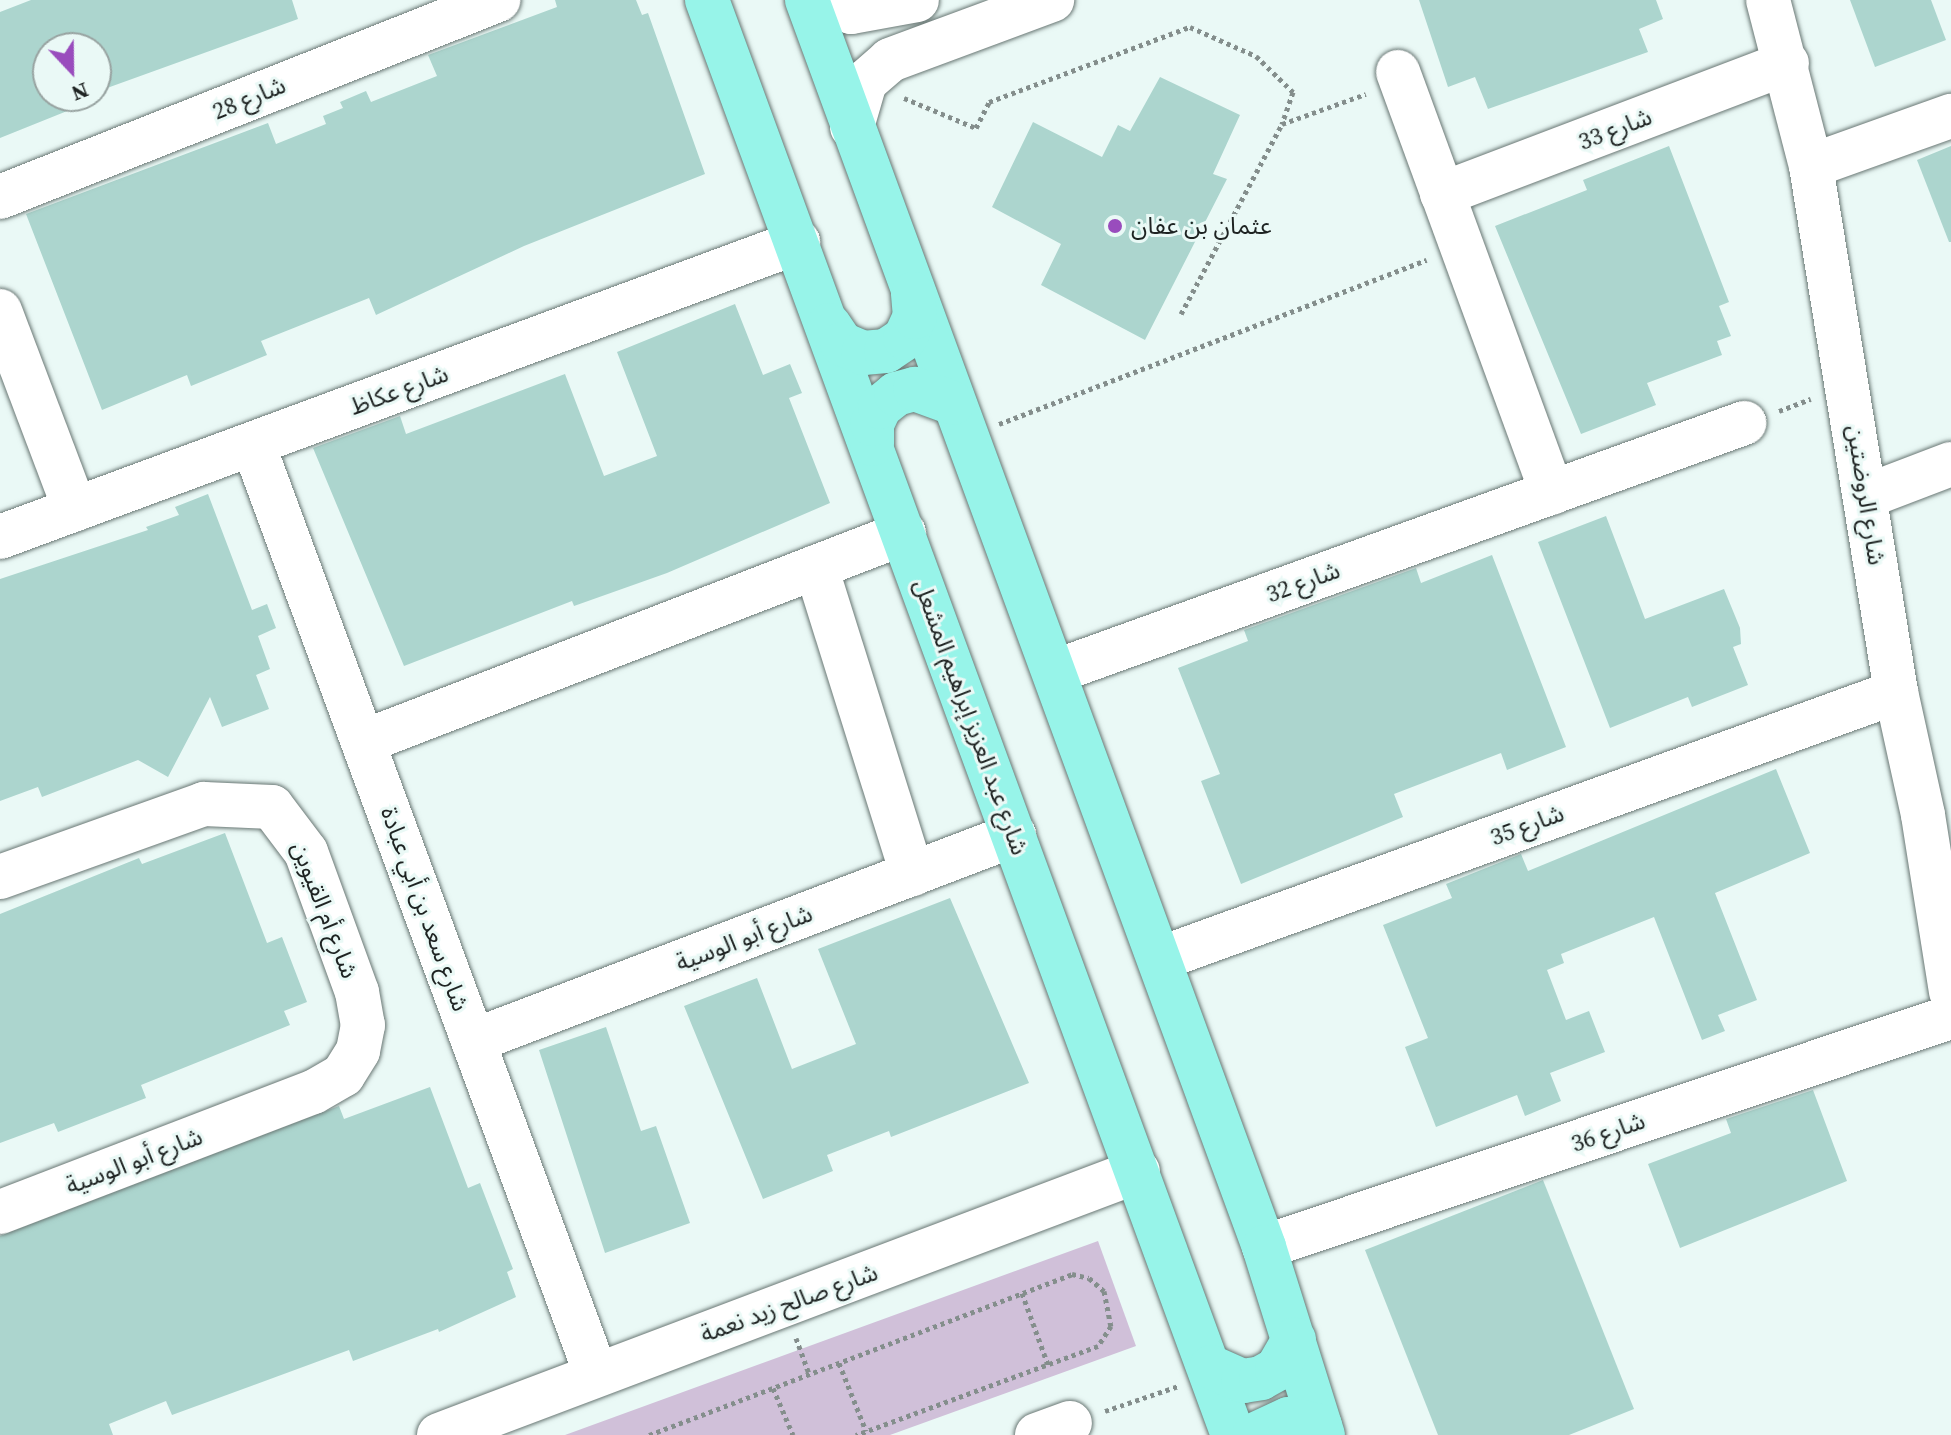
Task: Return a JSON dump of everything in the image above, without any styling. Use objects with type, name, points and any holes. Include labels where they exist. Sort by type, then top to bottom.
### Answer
[{"type":"main road","name":"شارع عبد العزيز إبراهيم المشعل","points":[[707,0],[829,325],[1233,1435]]},
{"type":"main road","points":[[807,0],[1264,1247],[1322,1430]]},
{"type":"main road","points":[[829,325],[842,344],[863,353],[886,351],[905,338],[915,317],[913,294]]},
{"type":"main road","points":[[872,444],[872,424],[880,407],[896,394],[915,389],[959,420]]},
{"type":"main road","points":[[1212,1371],[1243,1381],[1261,1378],[1288,1356],[1294,1339]]},
{"type":"main road","points":[[1254,1435],[1289,1419],[1322,1430]]},
{"type":"street","name":"شارع 28","points":[[0,197],[498,0]]},
{"type":"street","points":[[830,0],[851,12],[885,10],[917,0]]},
{"type":"street","points":[[852,127],[865,82],[890,60],[937,39],[1052,0]]},
{"type":"street","name":"شارع الروضتين","points":[[1768,0],[1787,63],[1811,166],[1867,496],[1896,692],[1937,810],[1951,992]]},
{"type":"street","name":"شارع 33","points":[[1442,194],[1787,63]]},
{"type":"street","points":[[1400,76],[1552,493]]},
{"type":"street","points":[[1811,166],[1951,116]]},
{"type":"street","name":"شارع عكاظ","points":[[0,537],[798,242]]},
{"type":"street","points":[[0,311],[75,509]]},
{"type":"street","name":"شارع 32","points":[[1054,672],[1744,423]]},
{"type":"street","name":"شارع سعد بن أبي عبادة","points":[[253,444],[596,1374]]},
{"type":"street","points":[[1867,496],[1951,464]]},
{"type":"street","points":[[363,742],[904,533]]},
{"type":"street","points":[[816,567],[912,874]]},
{"type":"street","name":"شارع 35","points":[[1159,959],[1896,692]]},
{"type":"street","name":"شارع أم القيوين","points":[[0,877],[204,804],[272,807],[306,852],[357,992],[363,1025],[358,1051],[343,1075],[313,1092]]},
{"type":"street","name":"شارع أبو الوسية","points":[[473,1041],[1014,835]]},
{"type":"street","name":"شارع 36","points":[[1264,1247],[1951,1017]]},
{"type":"street","name":"شارع أبو الوسية","points":[[0,1212],[313,1092]]},
{"type":"street","name":"شارع صالح زيد نعمة","points":[[452,1433],[596,1374],[1138,1171]]},
{"type":"path","points":[[865,82],[976,128],[989,102],[1190,27],[1256,56],[1293,92],[1282,124],[1181,314]]},
{"type":"path","points":[[1282,124],[1400,76]]},
{"type":"path","points":[[959,420],[1461,246]]},
{"type":"path","points":[[1744,423],[1848,386]]},
{"type":"path","points":[[649,1435],[1072,1274],[1089,1278],[1104,1291],[1112,1315],[1106,1337],[1098,1346],[856,1435]]},
{"type":"path","points":[[1022,1293],[1048,1365]]},
{"type":"path","points":[[839,1363],[866,1431]]},
{"type":"path","points":[[1053,1429],[1212,1371]]},
{"type":"path","points":[[773,1388],[793,1435]]},
{"type":"shaded area","points":[[1098,1241],[1136,1346],[890,1435],[565,1435]]},
{"type":"building","points":[[31,0],[292,0],[298,19],[112,86],[112,32],[32,32],[32,112],[65,112],[0,138],[0,12]]},
{"type":"building","points":[[555,0],[636,0],[642,15],[648,13],[705,174],[524,246],[376,315],[369,298],[261,341],[267,355],[191,386],[187,375],[102,410],[26,214],[268,123],[276,144],[326,124],[323,116],[343,108],[340,102],[366,91],[371,102],[437,76],[428,55],[557,7]]},
{"type":"building","points":[[1419,0],[1656,0],[1663,19],[1639,29],[1648,52],[1488,109],[1475,77],[1448,87]]},
{"type":"building","points":[[1850,0],[1931,0],[1946,40],[1875,67]]},
{"type":"building","name":"عثمان بن عفان","points":[[1160,77],[1240,115],[1213,174],[1227,179],[1145,340],[1041,285],[1061,244],[992,207],[1033,122],[1102,157],[1118,125],[1130,131]]},
{"type":"building","points":[[1669,146],[1729,302],[1719,306],[1731,336],[1717,341],[1722,355],[1647,383],[1656,405],[1581,434],[1495,226],[1587,190],[1583,180]]},
{"type":"building","points":[[1951,146],[1951,242],[1949,242],[1917,160]]},
{"type":"building","points":[[735,304],[763,375],[790,364],[802,393],[789,398],[830,503],[667,573],[574,606],[572,601],[404,666],[313,448],[400,416],[406,434],[565,374],[604,476],[657,456],[617,352]]},
{"type":"building","points":[[208,494],[252,610],[267,604],[276,628],[258,636],[270,669],[256,675],[269,709],[222,727],[210,697],[168,777],[138,760],[42,797],[38,787],[0,801],[0,579],[148,530],[146,527],[179,515],[175,507]]},
{"type":"building","points":[[1606,516],[1645,619],[1724,589],[1740,628],[1741,644],[1733,647],[1748,685],[1692,707],[1688,697],[1610,728],[1538,542]]},
{"type":"building","points":[[1492,555],[1566,747],[1507,770],[1501,753],[1394,794],[1403,817],[1241,884],[1201,781],[1220,774],[1178,668],[1248,641],[1244,630],[1416,568],[1421,583]]},
{"type":"building","points":[[1776,769],[1810,853],[1715,893],[1757,1000],[1718,1015],[1725,1031],[1702,1040],[1654,917],[1561,954],[1564,963],[1547,970],[1566,1020],[1589,1011],[1605,1052],[1550,1073],[1561,1101],[1525,1116],[1517,1095],[1436,1127],[1405,1047],[1428,1038],[1383,925],[1452,898],[1446,884],[1521,854],[1528,871]]},
{"type":"building","points":[[225,833],[267,943],[282,937],[307,1002],[284,1011],[290,1025],[141,1085],[146,1098],[58,1132],[54,1123],[0,1143],[0,914],[139,858],[142,864]]},
{"type":"building","points":[[950,898],[1029,1083],[891,1137],[889,1131],[827,1155],[833,1171],[763,1199],[684,1006],[757,978],[792,1069],[856,1044],[818,949]]},
{"type":"building","points":[[606,1027],[641,1131],[656,1126],[690,1223],[605,1253],[539,1050]]},
{"type":"building","points":[[430,1087],[468,1188],[480,1183],[513,1269],[507,1272],[516,1297],[439,1332],[438,1329],[353,1361],[349,1350],[172,1415],[166,1401],[109,1424],[113,1435],[0,1435],[0,1236],[339,1106],[344,1119]]},
{"type":"building","points":[[1813,1090],[1847,1181],[1680,1248],[1648,1164],[1731,1133],[1726,1119]]},
{"type":"building","points":[[1543,1180],[1634,1409],[1569,1435],[1438,1435],[1365,1250]]},
{"type":"place","name":"عثمان بن عفان","points":[[1115,226]]}]
